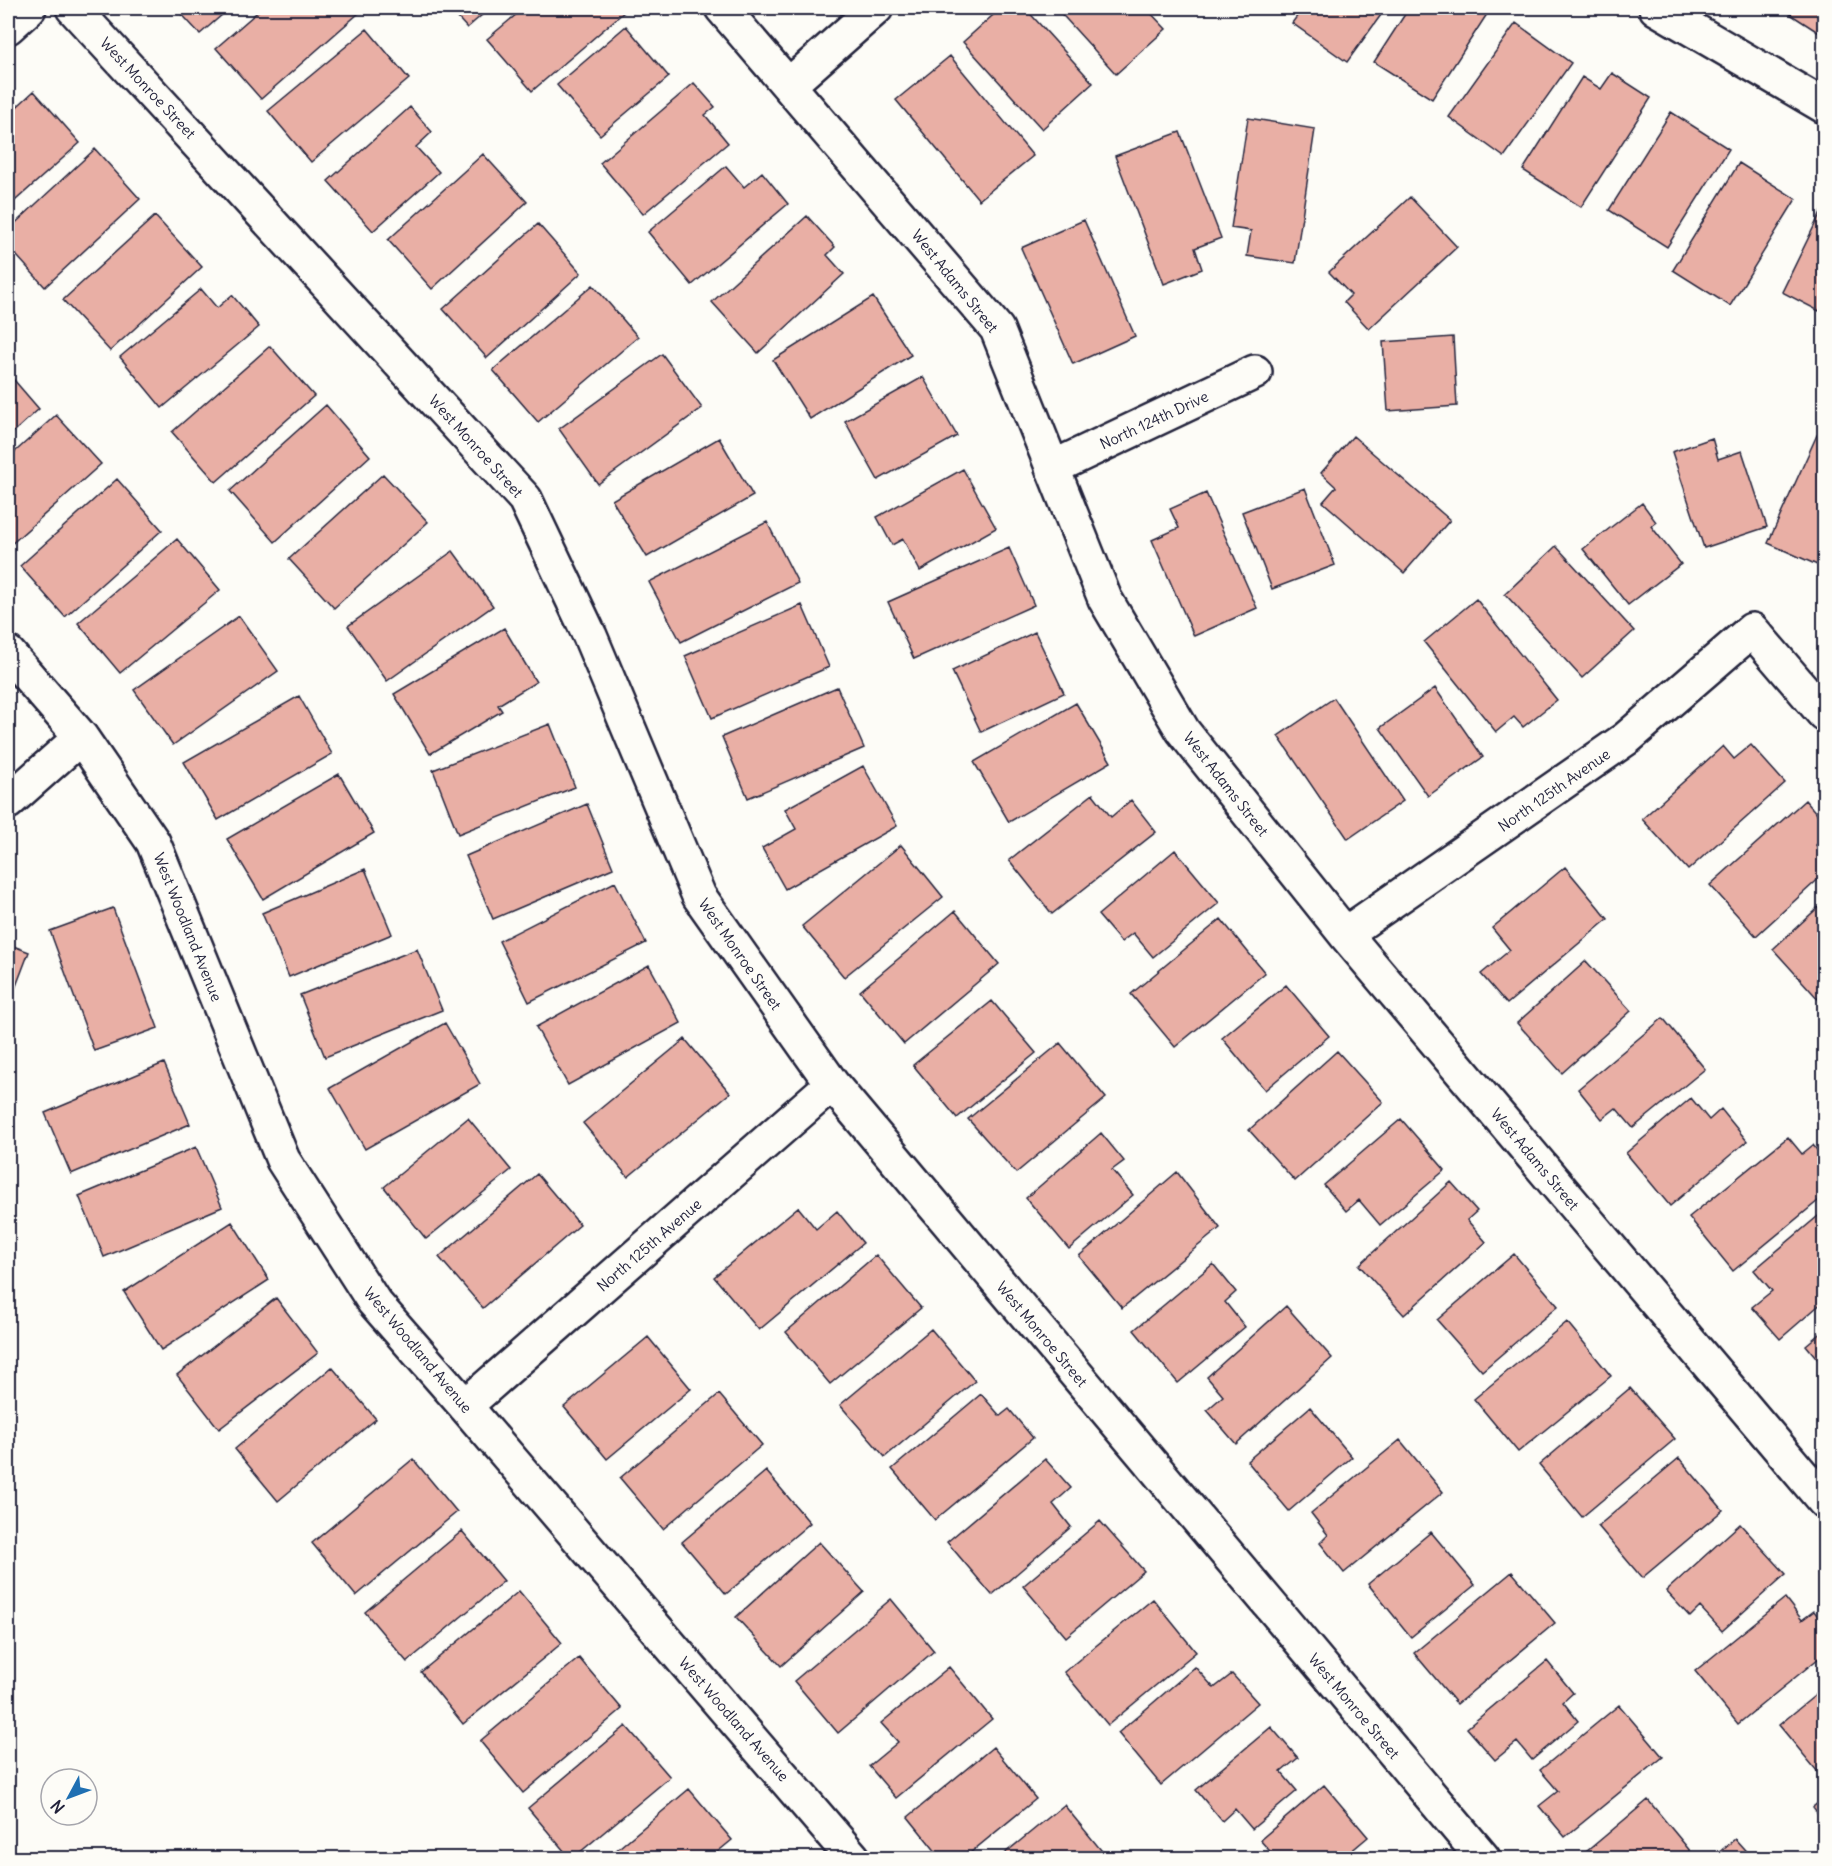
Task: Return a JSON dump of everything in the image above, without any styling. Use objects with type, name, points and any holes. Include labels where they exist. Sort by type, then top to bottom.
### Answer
[{"type":"street","points":[[8,27],[29,8]]},
{"type":"street","name":"West Monroe Street","points":[[74,8],[525,499],[590,636],[699,896],[832,1084],[1483,1858]]},
{"type":"street","name":"West Adams Street","points":[[722,8],[997,329],[1105,599],[1183,731],[1345,934],[1824,1502]]},
{"type":"street","points":[[789,84],[876,8]]},
{"type":"street","points":[[1656,8],[1824,106]]},
{"type":"street","name":"North 124th Drive","points":[[1052,468],[1255,372]]},
{"type":"street","name":"North 125th Avenue","points":[[1345,934],[1628,738],[1752,630],[1824,714]]},
{"type":"street","name":"West Woodland Avenue","points":[[8,653],[81,737],[153,842],[283,1160],[374,1302],[853,1858]]},
{"type":"street","points":[[8,802],[81,737]]},
{"type":"street","name":"North 125th Avenue","points":[[465,1406],[832,1084]]},
{"type":"building","points":[[176,8],[230,8],[200,34]]},
{"type":"building","points":[[262,8],[354,8],[359,13],[261,99],[216,48]]},
{"type":"building","points":[[449,8],[490,8],[467,28]]},
{"type":"building","points":[[524,8],[620,8],[624,12],[532,91],[487,39]]},
{"type":"building","points":[[1001,8],[1025,8],[1093,83],[1042,129],[963,42]]},
{"type":"building","points":[[1056,8],[1146,8],[1166,29],[1116,74]]},
{"type":"building","points":[[1303,8],[1386,8],[1347,62],[1292,23]]},
{"type":"building","points":[[1409,8],[1491,8],[1432,99],[1374,62]]},
{"type":"building","points":[[1794,8],[1824,8],[1824,36],[1790,14]]},
{"type":"building","points":[[1516,23],[1571,63],[1504,157],[1449,117]]},
{"type":"building","points":[[626,26],[669,77],[600,135],[557,85]]},
{"type":"building","points":[[367,29],[409,79],[311,162],[268,111]]},
{"type":"building","points":[[950,56],[1033,156],[979,200],[896,100]]},
{"type":"building","points":[[1612,73],[1651,98],[1581,207],[1523,170],[1582,77],[1601,89]]},
{"type":"building","points":[[694,83],[715,107],[705,115],[728,143],[643,214],[600,163]]},
{"type":"building","points":[[34,91],[80,143],[8,207],[8,115]]},
{"type":"building","points":[[410,107],[432,132],[416,147],[439,172],[373,231],[328,181]]},
{"type":"building","points":[[1671,112],[1729,149],[1667,247],[1609,210]]},
{"type":"building","points":[[1248,118],[1315,129],[1295,263],[1247,256],[1251,231],[1231,228]]},
{"type":"building","points":[[1180,132],[1221,238],[1195,248],[1202,269],[1164,284],[1115,156]]},
{"type":"building","points":[[95,149],[140,199],[45,287],[8,246],[8,230]]},
{"type":"building","points":[[483,154],[527,202],[432,289],[388,240]]},
{"type":"building","points":[[1739,163],[1796,199],[1730,306],[1673,270]]},
{"type":"building","points":[[726,166],[744,187],[762,172],[788,204],[692,285],[648,232]]},
{"type":"building","points":[[1410,197],[1457,247],[1369,329],[1344,302],[1351,295],[1329,272]]},
{"type":"building","points":[[1824,206],[1824,301],[1819,311],[1782,292]]},
{"type":"building","points":[[155,216],[202,267],[110,351],[63,300]]},
{"type":"building","points":[[807,216],[835,247],[827,255],[844,274],[758,353],[712,302]]},
{"type":"building","points":[[1084,220],[1135,336],[1073,364],[1021,248]]},
{"type":"building","points":[[538,224],[581,273],[487,358],[443,309]]},
{"type":"building","points":[[593,285],[638,337],[538,422],[493,370]]},
{"type":"building","points":[[201,289],[217,308],[232,295],[259,327],[162,408],[120,357]]},
{"type":"building","points":[[873,297],[911,355],[810,419],[773,360]]},
{"type":"building","points":[[1453,337],[1457,406],[1388,411],[1383,342]]},
{"type":"building","points":[[270,346],[314,396],[216,482],[172,432]]},
{"type":"building","points":[[662,354],[702,408],[598,484],[559,429]]},
{"type":"building","points":[[8,373],[39,409],[8,437]]},
{"type":"building","points":[[923,377],[957,436],[878,480],[845,421]]},
{"type":"building","points":[[326,405],[370,456],[275,542],[230,491]]},
{"type":"building","points":[[56,415],[101,464],[8,547],[8,458]]},
{"type":"building","points":[[1817,435],[1824,439],[1824,568],[1768,543]]},
{"type":"building","points":[[1353,436],[1450,520],[1404,573],[1323,502],[1336,487],[1321,473]]},
{"type":"building","points":[[719,438],[753,496],[647,557],[612,500]]},
{"type":"building","points":[[1712,438],[1718,459],[1742,451],[1767,527],[1704,548],[1672,452]]},
{"type":"building","points":[[963,469],[996,528],[920,571],[903,539],[892,545],[877,517]]},
{"type":"building","points":[[383,474],[428,522],[334,608],[289,559]]},
{"type":"building","points":[[117,479],[162,530],[65,617],[20,566]]},
{"type":"building","points":[[1305,488],[1335,565],[1272,589],[1242,512]]},
{"type":"building","points":[[1206,493],[1257,608],[1194,636],[1152,540],[1179,528],[1170,509]]},
{"type":"building","points":[[1642,503],[1656,522],[1651,526],[1681,564],[1628,605],[1583,549]]},
{"type":"building","points":[[767,522],[798,583],[681,642],[649,582]]},
{"type":"building","points":[[177,539],[220,590],[120,673],[78,623]]},
{"type":"building","points":[[1556,546],[1634,631],[1582,678],[1505,594]]},
{"type":"building","points":[[1009,548],[1034,605],[914,659],[888,602]]},
{"type":"building","points":[[453,551],[493,606],[387,681],[348,626]]},
{"type":"building","points":[[1476,599],[1557,700],[1523,727],[1514,717],[1496,732],[1424,642]]},
{"type":"building","points":[[802,605],[829,667],[712,718],[685,656]]},
{"type":"building","points":[[239,616],[278,671],[173,745],[134,690]]},
{"type":"building","points":[[504,628],[536,682],[498,705],[502,711],[430,754],[394,694]]},
{"type":"building","points":[[1035,632],[1064,693],[981,732],[952,671]]},
{"type":"building","points":[[837,687],[864,748],[748,798],[722,737]]},
{"type":"building","points":[[1435,688],[1483,757],[1428,796],[1380,728]]},
{"type":"building","points":[[299,696],[332,754],[218,820],[184,762]]},
{"type":"building","points":[[1334,698],[1403,801],[1348,839],[1278,736]]},
{"type":"building","points":[[1076,703],[1111,762],[1009,822],[974,762]]},
{"type":"building","points":[[550,724],[575,787],[458,834],[433,770]]},
{"type":"building","points":[[1751,745],[1785,783],[1688,870],[1642,819],[1723,746],[1734,759]]},
{"type":"building","points":[[863,766],[897,826],[785,889],[762,848],[796,829],[785,809]]},
{"type":"building","points":[[339,774],[374,833],[263,899],[227,839]]},
{"type":"building","points":[[1093,794],[1111,817],[1131,800],[1156,832],[1052,914],[1009,860]]},
{"type":"building","points":[[1805,800],[1824,822],[1824,838],[1816,845],[1824,854],[1824,874],[1756,936],[1710,885]]},
{"type":"building","points":[[587,804],[613,868],[493,919],[466,856]]},
{"type":"building","points":[[901,845],[943,897],[844,977],[802,926]]},
{"type":"building","points":[[1175,850],[1219,903],[1153,957],[1133,933],[1121,942],[1098,915]]},
{"type":"building","points":[[1565,867],[1608,919],[1507,1004],[1481,974],[1510,950],[1492,928]]},
{"type":"building","points":[[365,869],[392,934],[289,977],[262,913]]},
{"type":"building","points":[[615,882],[646,943],[529,1002],[499,941]]},
{"type":"building","points":[[1824,902],[1824,995],[1819,1000],[1773,949]]},
{"type":"building","points":[[113,908],[158,1028],[94,1051],[50,931]]},
{"type":"building","points":[[955,911],[999,964],[904,1044],[860,991]]},
{"type":"building","points":[[1221,919],[1265,973],[1175,1047],[1131,994]]},
{"type":"building","points":[[8,944],[29,952],[8,1007]]},
{"type":"building","points":[[417,949],[442,1010],[325,1057],[300,995]]},
{"type":"building","points":[[1586,961],[1631,1011],[1562,1073],[1517,1023]]},
{"type":"building","points":[[649,965],[681,1023],[568,1085],[536,1027]]},
{"type":"building","points":[[1286,985],[1329,1036],[1265,1090],[1222,1038]]},
{"type":"building","points":[[992,1001],[1036,1053],[957,1118],[913,1065]]},
{"type":"building","points":[[1663,1018],[1705,1069],[1633,1128],[1616,1108],[1602,1119],[1578,1089]]},
{"type":"building","points":[[445,1023],[480,1084],[365,1149],[330,1088]]},
{"type":"building","points":[[685,1039],[730,1093],[628,1177],[583,1123]]},
{"type":"building","points":[[1060,1043],[1106,1098],[1016,1173],[968,1119]]},
{"type":"building","points":[[1337,1051],[1383,1102],[1295,1181],[1249,1130]]},
{"type":"building","points":[[164,1063],[190,1124],[71,1174],[45,1113]]},
{"type":"building","points":[[1691,1098],[1709,1120],[1721,1109],[1747,1141],[1670,1206],[1626,1153]]},
{"type":"building","points":[[468,1118],[511,1170],[426,1239],[384,1187]]},
{"type":"building","points":[[1401,1119],[1445,1170],[1380,1225],[1359,1200],[1346,1211],[1324,1185]]},
{"type":"building","points":[[1101,1133],[1124,1161],[1112,1170],[1133,1195],[1069,1249],[1026,1198]]},
{"type":"building","points":[[1788,1137],[1802,1154],[1813,1145],[1824,1159],[1824,1196],[1733,1271],[1689,1217]]},
{"type":"building","points":[[196,1147],[222,1207],[104,1257],[79,1196]]},
{"type":"building","points":[[1177,1172],[1220,1228],[1122,1308],[1079,1256]]},
{"type":"building","points":[[537,1174],[580,1225],[483,1308],[439,1257]]},
{"type":"building","points":[[1451,1182],[1477,1211],[1467,1220],[1486,1242],[1404,1315],[1359,1265]]},
{"type":"building","points":[[798,1207],[816,1229],[837,1211],[863,1243],[759,1330],[714,1277]]},
{"type":"building","points":[[1824,1211],[1824,1301],[1780,1339],[1752,1307],[1772,1291],[1754,1270]]},
{"type":"building","points":[[232,1222],[269,1280],[161,1350],[124,1292]]},
{"type":"building","points":[[1514,1254],[1558,1306],[1482,1371],[1437,1320]]},
{"type":"building","points":[[876,1255],[921,1308],[830,1384],[786,1332]]},
{"type":"building","points":[[1213,1264],[1236,1292],[1225,1302],[1245,1327],[1178,1383],[1134,1330]]},
{"type":"building","points":[[276,1298],[318,1353],[219,1429],[177,1375]]},
{"type":"building","points":[[1286,1306],[1332,1358],[1236,1444],[1207,1410],[1223,1396],[1207,1377]]},
{"type":"building","points":[[1567,1322],[1611,1376],[1518,1452],[1474,1399]]},
{"type":"building","points":[[931,1329],[975,1381],[885,1457],[840,1405]]},
{"type":"building","points":[[1824,1330],[1824,1367],[1806,1345]]},
{"type":"building","points":[[648,1337],[691,1389],[607,1459],[564,1407]]},
{"type":"building","points":[[332,1367],[376,1419],[278,1501],[235,1449]]},
{"type":"building","points":[[1630,1388],[1675,1439],[1582,1517],[1539,1465]]},
{"type":"building","points":[[719,1394],[762,1445],[663,1529],[620,1478]]},
{"type":"building","points":[[981,1394],[1000,1416],[1009,1409],[1033,1438],[935,1520],[892,1469]]},
{"type":"building","points":[[1310,1407],[1352,1457],[1289,1511],[1247,1461]]},
{"type":"building","points":[[1400,1440],[1443,1492],[1344,1573],[1320,1543],[1328,1535],[1311,1513]]},
{"type":"building","points":[[1679,1458],[1723,1510],[1642,1578],[1598,1526]]},
{"type":"building","points":[[413,1459],[457,1512],[356,1596],[312,1543]]},
{"type":"building","points":[[1045,1459],[1071,1488],[1053,1504],[1071,1527],[992,1595],[947,1542]]},
{"type":"building","points":[[766,1471],[810,1523],[726,1594],[682,1542]]},
{"type":"building","points":[[1100,1521],[1144,1571],[1066,1637],[1023,1586]]},
{"type":"building","points":[[1740,1524],[1786,1574],[1722,1631],[1700,1607],[1690,1617],[1666,1591]]},
{"type":"building","points":[[462,1531],[504,1581],[407,1662],[365,1612]]},
{"type":"building","points":[[1431,1532],[1475,1585],[1411,1637],[1368,1584]]},
{"type":"building","points":[[819,1542],[864,1592],[781,1666],[736,1617]]},
{"type":"building","points":[[1512,1572],[1555,1623],[1457,1704],[1414,1653]]},
{"type":"building","points":[[519,1591],[562,1643],[463,1724],[421,1672]]},
{"type":"building","points":[[1785,1598],[1802,1620],[1814,1611],[1824,1624],[1824,1654],[1738,1724],[1695,1671]]},
{"type":"building","points":[[891,1599],[934,1651],[838,1733],[794,1681]]},
{"type":"building","points":[[1153,1599],[1196,1652],[1108,1725],[1064,1672]]},
{"type":"building","points":[[579,1658],[622,1709],[523,1793],[480,1741]]},
{"type":"building","points":[[1547,1661],[1573,1693],[1563,1702],[1578,1721],[1532,1760],[1517,1742],[1495,1760],[1467,1728]]},
{"type":"building","points":[[949,1667],[992,1719],[896,1798],[869,1766],[898,1742],[881,1723]]},
{"type":"building","points":[[1195,1667],[1214,1688],[1232,1674],[1258,1703],[1161,1785],[1118,1733]]},
{"type":"building","points":[[1824,1688],[1824,1775],[1822,1777],[1779,1725]]},
{"type":"building","points":[[1619,1705],[1663,1757],[1565,1837],[1539,1806],[1558,1791],[1540,1770]]},
{"type":"building","points":[[626,1726],[670,1777],[573,1858],[570,1858],[528,1808]]},
{"type":"building","points":[[1271,1727],[1298,1758],[1281,1772],[1297,1791],[1252,1829],[1235,1809],[1222,1821],[1196,1790]]},
{"type":"building","points":[[993,1747],[1036,1799],[964,1858],[941,1858],[908,1817]]},
{"type":"building","points":[[1324,1785],[1368,1837],[1343,1858],[1276,1858],[1260,1840]]},
{"type":"building","points":[[689,1789],[732,1840],[710,1858],[607,1858]]},
{"type":"building","points":[[1824,1798],[1824,1822],[1813,1807]]},
{"type":"building","points":[[1648,1800],[1691,1852],[1684,1858],[1580,1857]]},
{"type":"building","points":[[1064,1805],[1106,1856],[1103,1858],[999,1858]]},
{"type":"building","points":[[1735,1839],[1752,1858],[1712,1858]]}]
